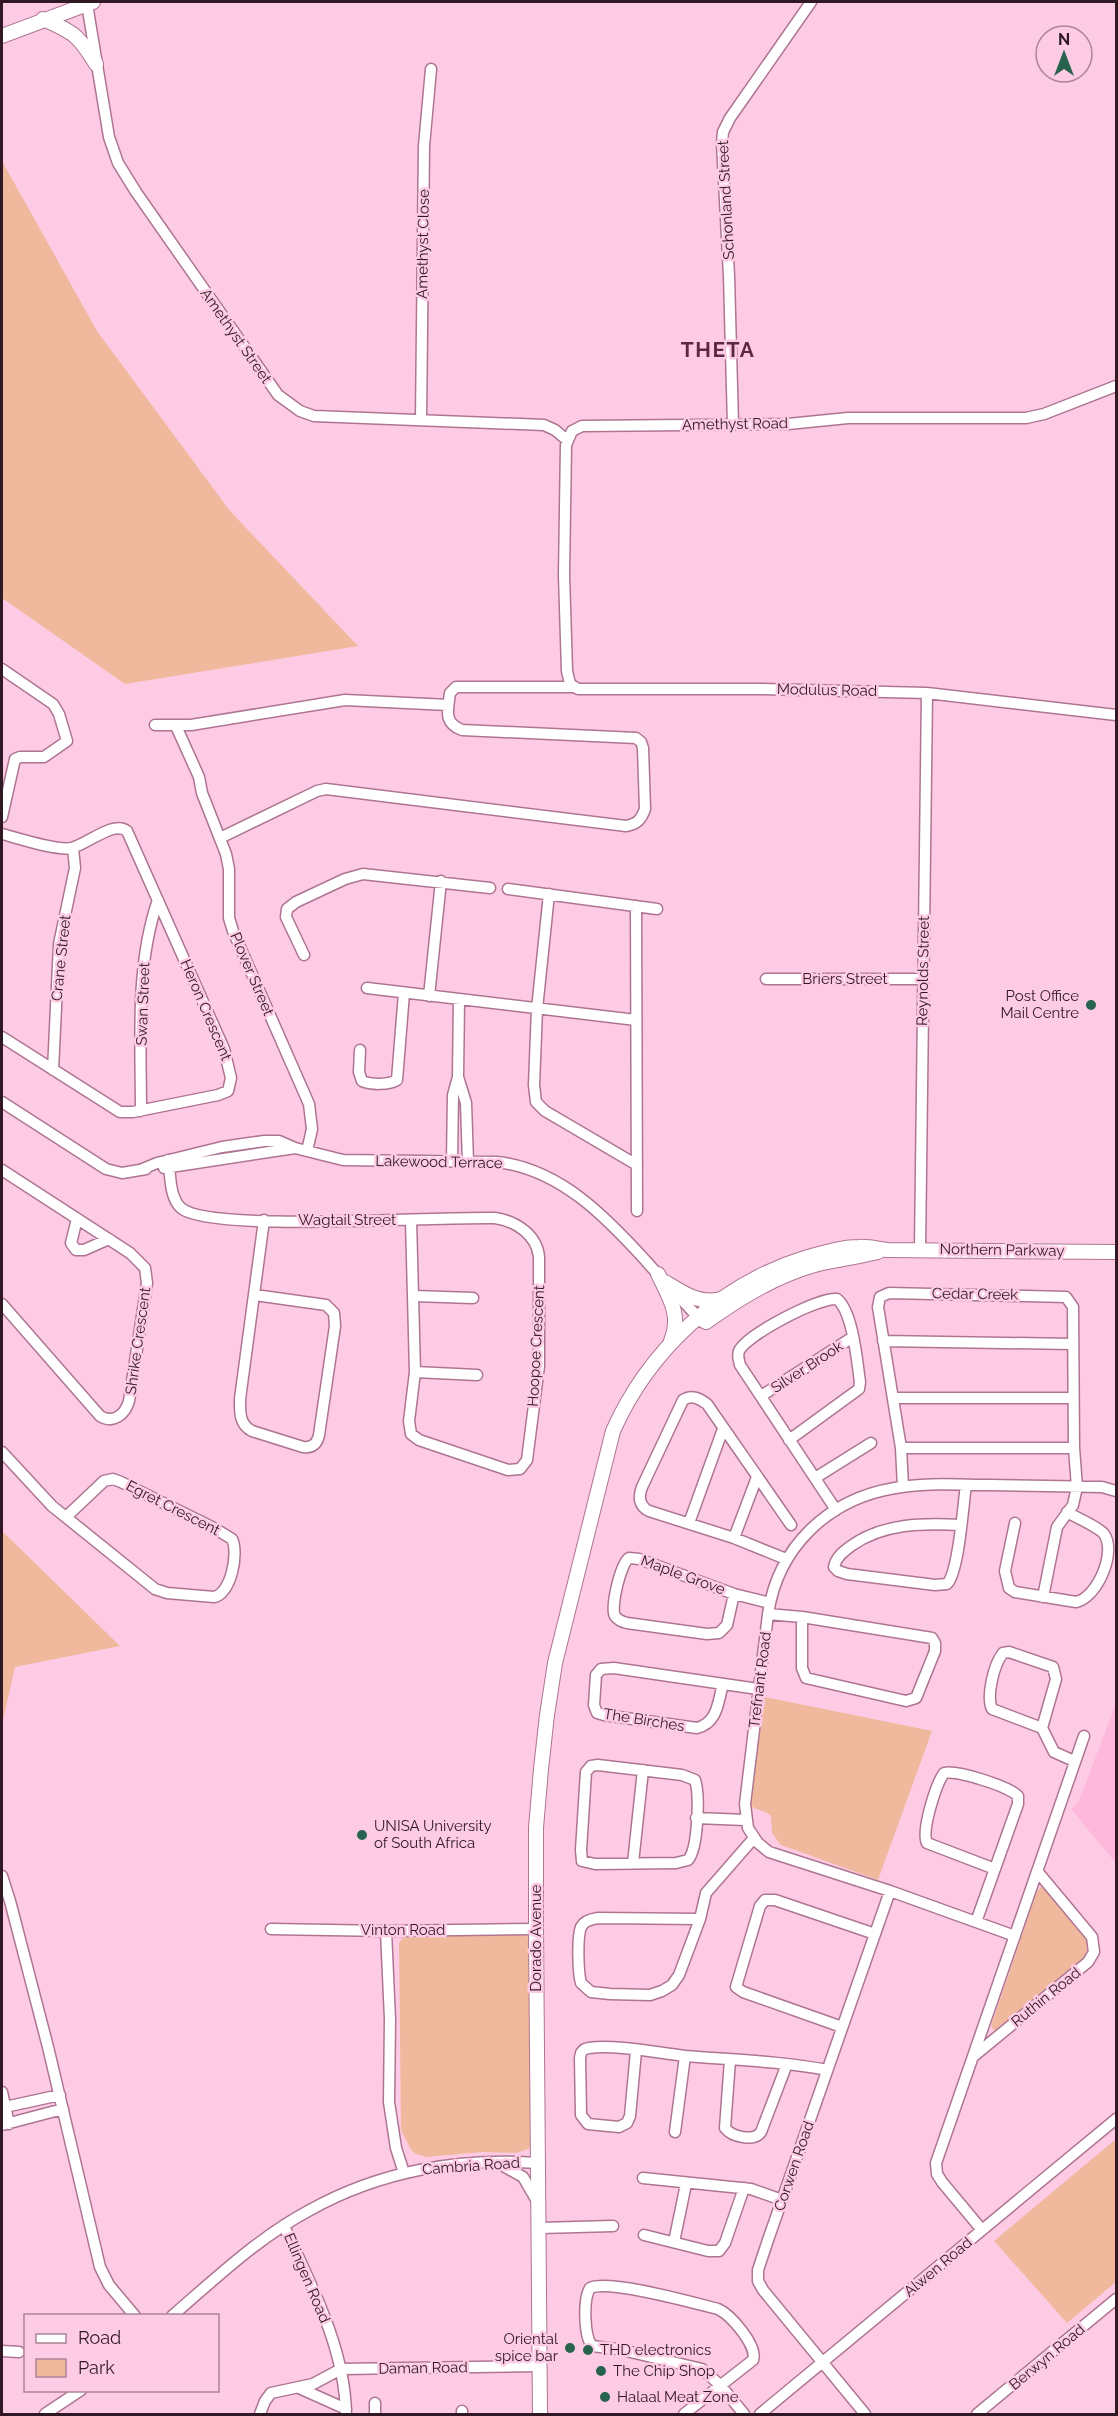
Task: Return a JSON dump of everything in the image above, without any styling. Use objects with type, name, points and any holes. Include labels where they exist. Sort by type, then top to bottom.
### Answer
[{"type":"street","name":"Schonland Street","points":[[733,425],[729,276],[722,156],[723,132],[730,118],[811,2]]},
{"type":"street","points":[[2,36],[90,3]]},
{"type":"street","name":"Amethyst Street","points":[[90,3],[96,64],[106,125],[118,163],[278,395],[300,411],[314,416],[544,426],[555,430],[567,441]]},
{"type":"street","points":[[44,19],[80,39],[96,64]]},
{"type":"street","name":"Amethyst Close","points":[[421,420],[424,146],[431,69]]},
{"type":"street","name":"Amethyst Road","points":[[567,441],[572,431],[590,425],[788,424],[848,418],[1026,418],[1044,414],[1116,386]]},
{"type":"street","points":[[567,441],[564,575],[568,679],[573,687]]},
{"type":"street","points":[[2,669],[53,704],[59,714],[67,741],[44,757],[15,759],[2,817]]},
{"type":"street","name":"Modulus Road","points":[[448,705],[450,693],[456,687],[465,686],[573,687],[585,690],[759,689],[927,693],[1116,715]]},
{"type":"street","name":"Reynolds Street","points":[[920,1249],[927,693]]},
{"type":"street","points":[[155,725],[176,726],[345,700],[448,705],[449,720],[453,727],[462,730],[636,738],[641,742],[643,748],[645,809],[642,817],[635,824],[626,826],[326,789],[317,791],[220,838]]},
{"type":"street","name":"Plover Street","points":[[176,726],[200,777],[202,793],[220,838],[229,869],[228,909],[233,931],[309,1104],[312,1129],[307,1151]]},
{"type":"street","name":"Heron Crescent","points":[[5,1040],[117,1111],[128,1113],[141,1111],[223,1094],[229,1090],[231,1084],[229,1063],[224,1049],[129,835],[123,828],[113,828],[73,848]]},
{"type":"street","points":[[2,834],[60,848],[73,848]]},
{"type":"street","name":"Crane Street","points":[[53,1070],[59,944],[75,868],[73,848]]},
{"type":"street","points":[[304,955],[286,918],[287,909],[296,902],[345,879],[363,874],[490,888]]},
{"type":"street","points":[[429,996],[441,881]]},
{"type":"street","points":[[508,889],[657,909]]},
{"type":"street","points":[[549,894],[537,1009],[534,1085],[538,1105],[549,1114],[637,1165]]},
{"type":"street","name":"Swan Street","points":[[141,1111],[144,962],[148,930],[158,900]]},
{"type":"street","points":[[636,906],[637,1211]]},
{"type":"street","name":"Briers Street","points":[[766,979],[923,979]]},
{"type":"street","points":[[367,988],[636,1020]]},
{"type":"street","points":[[360,1050],[359,1072],[362,1081],[389,1083],[397,1080],[404,993]]},
{"type":"street","points":[[452,1161],[453,1095],[458,1077],[459,999]]},
{"type":"street","points":[[458,1077],[466,1103],[468,1162]]},
{"type":"street","name":"Lakewood Terrace","points":[[2,1102],[106,1169],[122,1173],[169,1164],[265,1154],[295,1148],[343,1160],[452,1161],[518,1165],[569,1190],[601,1212],[701,1320]]},
{"type":"street","name":"Wagtail Street","points":[[169,1164],[176,1201],[184,1210],[216,1218],[264,1220],[502,1219],[532,1237],[538,1246],[539,1257]]},
{"type":"street","name":"Shrike Crescent","points":[[2,1170],[139,1259],[147,1272],[127,1409],[119,1416],[105,1419],[97,1414],[2,1304]]},
{"type":"street","points":[[77,1219],[71,1243],[76,1250],[84,1250],[109,1239]]},
{"type":"street","points":[[255,1295],[326,1305],[334,1313],[335,1326],[319,1435],[317,1442],[310,1447],[303,1447],[252,1431],[243,1423],[240,1399],[264,1220]]},
{"type":"street","name":"Hoopoe Crescent","points":[[411,1220],[416,1372],[409,1421],[412,1436],[421,1441],[515,1471],[523,1468],[528,1453],[539,1366],[539,1257]]},
{"type":"street","name":"Northern Parkway","points":[[701,1320],[722,1299],[735,1290],[777,1269],[807,1257],[859,1246],[887,1250],[1116,1252]]},
{"type":"street","name":"Northern Parkway","points":[[701,1320],[740,1298],[802,1269],[887,1250]]},
{"type":"street","points":[[662,1278],[682,1293],[701,1300],[722,1299]]},
{"type":"street","points":[[662,1278],[675,1316],[674,1333],[668,1346]]},
{"type":"street","name":"Cedar Creek","points":[[903,1486],[901,1448],[878,1306],[878,1300],[882,1295],[1056,1295],[1066,1297],[1073,1307],[1074,1448],[1077,1486]]},
{"type":"street","points":[[414,1296],[473,1298]]},
{"type":"street","name":"Silver Brook","points":[[789,1440],[858,1392],[860,1382],[853,1337],[842,1305],[837,1299],[825,1299],[801,1308],[750,1340],[739,1353],[740,1365],[789,1440],[836,1510]]},
{"type":"street","name":"Dorado Avenue","points":[[540,2415],[536,1828],[546,1715],[566,1616],[613,1431],[633,1391],[668,1346],[701,1320]]},
{"type":"street","name":"Dorado Avenue","points":[[603,1469],[630,1413],[653,1378],[701,1320]]},
{"type":"street","name":"Silver Brook","points":[[761,1396],[853,1337]]},
{"type":"street","points":[[882,1341],[1073,1344]]},
{"type":"street","points":[[416,1372],[477,1375]]},
{"type":"street","points":[[786,1558],[689,1522],[645,1509],[639,1498],[642,1487],[679,1407],[687,1397],[696,1397],[707,1404],[791,1525]]},
{"type":"street","points":[[894,1398],[1073,1398]]},
{"type":"street","points":[[689,1522],[723,1429]]},
{"type":"street","points":[[815,1478],[871,1443]]},
{"type":"street","points":[[901,1448],[1074,1448]]},
{"type":"street","name":"Egret Crescent","points":[[2,1452],[47,1502],[155,1590],[214,1598],[221,1596],[226,1589],[236,1554],[232,1539],[122,1482],[113,1479],[104,1481],[66,1517]]},
{"type":"street","points":[[734,1538],[757,1477]]},
{"type":"street","points":[[961,1525],[909,1525],[870,1536],[837,1557],[834,1567],[847,1574],[935,1585],[946,1584],[953,1576],[961,1525],[966,1485]]},
{"type":"street","name":"Trefnant Road","points":[[753,1838],[746,1820],[745,1804],[768,1614],[776,1579],[786,1558],[800,1540],[836,1510],[875,1492],[903,1486],[1077,1486],[1102,1487],[1116,1491]]},
{"type":"street","points":[[1043,1597],[1057,1527],[1073,1505],[1077,1486]]},
{"type":"street","points":[[1015,1523],[1005,1571],[1006,1583],[1015,1592],[1076,1602],[1087,1598],[1104,1568],[1109,1552],[1108,1540],[1100,1530],[1068,1512]]},
{"type":"street","name":"Maple Grove","points":[[734,1594],[727,1625],[719,1633],[707,1634],[627,1623],[620,1620],[614,1612],[614,1601],[623,1566],[625,1560],[629,1558],[639,1559],[734,1594],[770,1603]]},
{"type":"street","points":[[768,1614],[802,1617],[932,1638],[935,1651],[916,1698],[906,1701],[811,1681],[806,1678],[802,1668],[802,1617]]},
{"type":"street","points":[[1042,1728],[992,1709],[988,1695],[1003,1653],[1009,1652],[1052,1666],[1056,1679],[1042,1728],[1054,1752],[1074,1761]]},
{"type":"street","name":"The Birches","points":[[723,1684],[712,1719],[697,1728],[600,1714],[594,1708],[596,1675],[604,1668],[723,1684],[758,1689]]},
{"type":"street","name":"Ruthin Road","points":[[982,2230],[945,2186],[939,2177],[936,2165],[1084,1736]]},
{"type":"street","points":[[594,1765],[682,1775],[695,1780],[698,1796],[696,1818],[693,1853],[688,1860],[676,1863],[590,1864],[582,1860],[586,1777],[587,1770],[594,1765]]},
{"type":"street","points":[[633,1863],[643,1770]]},
{"type":"street","points":[[976,1922],[996,1869],[1018,1804],[1018,1796],[1009,1789],[954,1772],[944,1773],[926,1827],[925,1840],[927,1843],[996,1869]]},
{"type":"street","points":[[696,1818],[746,1820]]},
{"type":"street","points":[[700,1919],[598,1918],[586,1922],[581,1927],[580,1935],[580,1973],[584,1987],[591,1992],[610,1995],[650,1995],[662,1991],[674,1982],[679,1975],[700,1919],[706,1893],[753,1838],[771,1853],[890,1891],[1015,1936]]},
{"type":"street","name":"Ruthin Road","points":[[973,2057],[1088,1962],[1094,1952],[1092,1937],[1037,1871]]},
{"type":"street","points":[[2,1876],[60,2095],[100,2267],[109,2285],[133,2314]]},
{"type":"street","name":"Corwen Road","points":[[864,2415],[773,2305],[758,2281],[758,2270],[890,1891]]},
{"type":"street","points":[[842,2027],[743,1992],[736,1987],[760,1906],[765,1900],[775,1900],[875,1934]]},
{"type":"street","name":"Vinton Road","points":[[271,1929],[386,1931],[536,1929]]},
{"type":"street","points":[[386,1931],[390,2019],[389,2102],[396,2148],[404,2173]]},
{"type":"street","points":[[636,2051],[630,2116],[627,2123],[618,2127],[588,2124],[582,2115],[580,2054],[587,2048],[636,2051],[787,2064],[826,2070]]},
{"type":"street","points":[[675,2132],[685,2056]]},
{"type":"street","points":[[730,2060],[725,2128],[730,2133],[752,2138],[760,2134],[787,2064]]},
{"type":"street","points":[[2,2092],[5,2124],[63,2109]]},
{"type":"street","points":[[5,2107],[60,2095]]},
{"type":"street","name":"Alwen Road","points":[[760,2415],[1116,2119]]},
{"type":"street","points":[[493,2162],[523,2177],[533,2190],[539,2206]]},
{"type":"street","name":"Cambria Road","points":[[404,2173],[493,2162],[539,2163]]},
{"type":"street","name":"Ellingen Road","points":[[346,2412],[341,2369],[328,2328],[284,2226],[309,2210],[338,2196],[404,2173]]},
{"type":"street","points":[[643,2178],[744,2188],[782,2200]]},
{"type":"street","points":[[674,2242],[686,2184]]},
{"type":"street","points":[[644,2235],[708,2251],[720,2250],[727,2239],[744,2188]]},
{"type":"street","points":[[174,2314],[237,2260],[284,2226]]},
{"type":"street","points":[[540,2228],[613,2226]]},
{"type":"street","points":[[684,2415],[720,2385],[754,2357],[752,2346],[728,2315],[712,2308],[616,2286],[597,2285],[588,2290],[586,2334],[592,2346],[618,2349],[700,2368],[710,2374],[720,2385],[744,2415]]},
{"type":"street","name":"Berwyn Road","points":[[977,2415],[1116,2299]]},
{"type":"street","points":[[2,2351],[19,2352]]},
{"type":"street","name":"Daman Road","points":[[341,2369],[540,2366]]},
{"type":"street","points":[[260,2415],[271,2393],[299,2388],[322,2380],[341,2369]]},
{"type":"street","points":[[299,2388],[346,2412]]},
{"type":"street","points":[[45,2415],[80,2392]]},
{"type":"shaded area","points":[[1116,1704],[1116,1863],[1071,1809],[1078,1803]]},
{"type":"green space","points":[[2,161],[97,331],[230,511],[358,646],[125,684],[2,598]]},
{"type":"green space","points":[[2,1531],[120,1646],[15,1667],[2,1725]]},
{"type":"green space","points":[[765,1697],[932,1731],[878,1880],[781,1845],[772,1833],[771,1816],[750,1805]]},
{"type":"green space","points":[[1045,1886],[1086,1934],[1089,1946],[1086,1957],[994,2031],[991,2026],[1037,1891]]},
{"type":"green space","points":[[522,1932],[530,1942],[531,2145],[528,2149],[516,2153],[483,2152],[426,2157],[416,2154],[411,2150],[401,2130],[399,1943],[405,1935]]},
{"type":"green space","points":[[1116,2139],[1116,2282],[1067,2323],[994,2241]]},
{"type":"place","name":"Post Office Mail Centre","points":[[1091,1005]]},
{"type":"place","name":"UNISA University of South Africa","points":[[362,1835]]},
{"type":"place","name":"Oriental spice bar","points":[[570,2348]]},
{"type":"place","name":"THD electronics","points":[[588,2350]]},
{"type":"place","name":"The Chip Shop","points":[[601,2371]]},
{"type":"place","name":"Halaal Meat Zone","points":[[605,2397]]},
{"type":"district","name":"THETA","points":[[718,350]]}]
